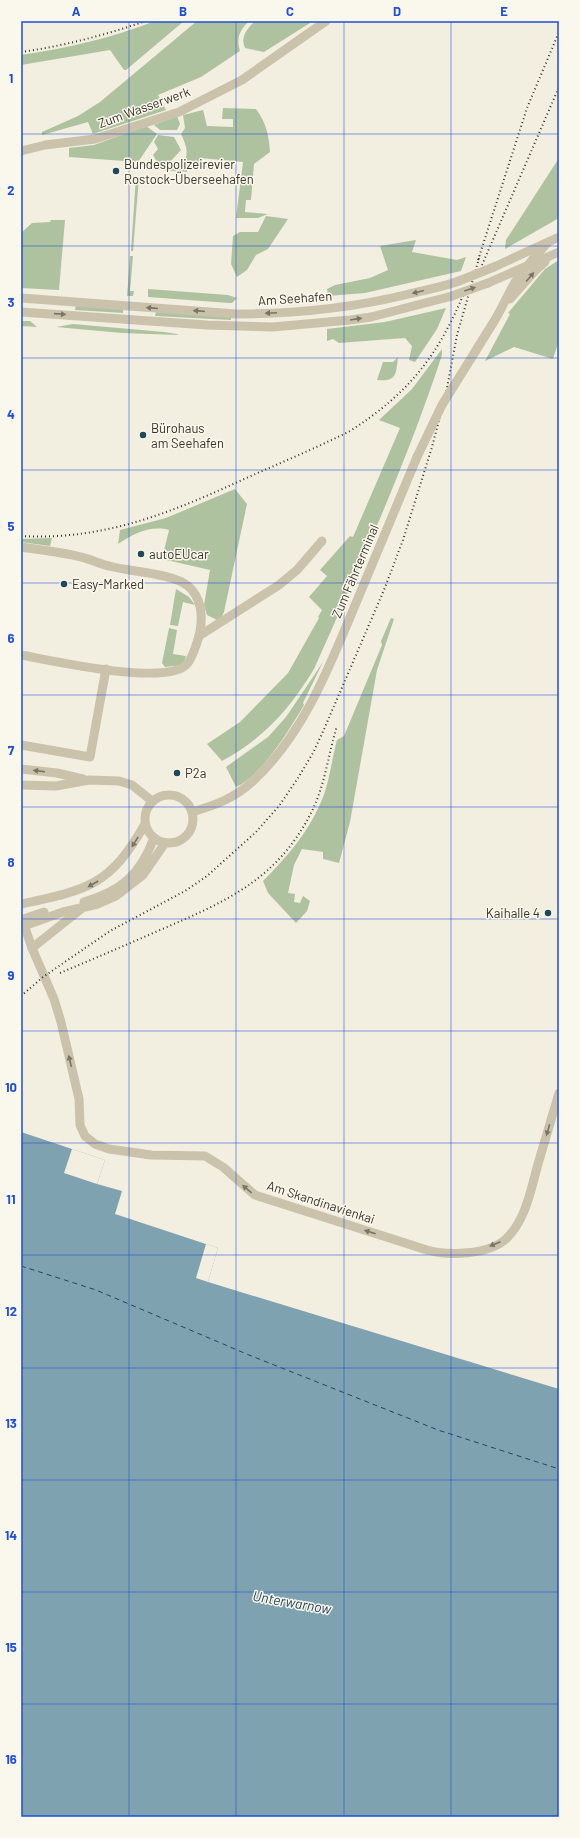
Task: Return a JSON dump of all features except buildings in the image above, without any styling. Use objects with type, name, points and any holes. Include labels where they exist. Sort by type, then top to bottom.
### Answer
[{"type":"street","name":"Zum Wasserwerk","points":[[21,151],[45,145],[95,139],[179,112],[242,80],[326,21]]},
{"type":"street","name":"Am Seehafen","points":[[21,298],[236,314],[313,310],[388,299],[459,281],[547,244],[559,237]]},
{"type":"street","name":"Zum Fährterminal","points":[[192,812],[225,801],[253,781],[278,752],[299,723],[327,670],[417,457],[442,405],[505,304],[526,266],[547,244]]},
{"type":"street","name":"Am Seehafen","points":[[21,312],[236,326],[314,324],[392,313],[452,296],[488,283],[558,253]]},
{"type":"street","name":"Zum Fährterminal","points":[[505,304],[538,268],[558,253]]},
{"type":"street","points":[[199,636],[279,585],[297,570],[322,542]]},
{"type":"street","points":[[21,547],[80,556],[110,566],[176,580],[188,586],[196,596],[201,609],[202,620],[199,636],[187,664],[176,671],[169,673],[133,673],[21,655]]},
{"type":"street","points":[[21,745],[90,757],[106,669]]},
{"type":"street","points":[[21,769],[57,773],[89,780]]},
{"type":"street","points":[[21,785],[56,786],[89,780],[113,780],[128,784],[143,793],[152,801]]},
{"type":"street","points":[[161,795],[178,796],[187,802],[192,812],[193,823],[185,837],[176,842],[165,843],[154,838],[148,832],[145,824],[145,812],[152,801],[161,795]]},
{"type":"street","points":[[21,904],[72,893],[99,880],[112,871],[129,850],[145,824]]},
{"type":"street","points":[[22,923],[63,906],[101,897],[123,885],[141,866],[147,856],[154,838]]},
{"type":"street","points":[[22,923],[104,902],[116,896],[131,886],[143,875],[165,843]]},
{"type":"street","points":[[32,948],[82,908]]},
{"type":"street","name":"Am Skandinavienkai","points":[[22,923],[43,973],[61,1022],[79,1098],[80,1125],[85,1136],[95,1144],[109,1149],[151,1155],[205,1156],[223,1167],[255,1195],[437,1253],[462,1253],[494,1245],[505,1239],[514,1230],[526,1206],[559,1093]]},
{"type":"green space","points":[[155,21],[184,21],[126,70],[124,70],[110,50],[21,65],[21,55],[89,42]]},
{"type":"green space","points":[[197,21],[249,21],[243,28],[238,38],[240,51],[201,77],[158,95],[166,110],[93,134],[88,122],[42,135],[42,132],[78,116],[100,102]]},
{"type":"green space","points":[[255,21],[307,21],[310,23],[264,52],[245,48],[243,40],[245,33]]},
{"type":"green space","points":[[223,108],[256,109],[266,129],[270,152],[254,164],[251,200],[246,200],[245,212],[268,214],[258,218],[236,218],[243,162],[200,158],[200,169],[187,168],[187,172],[147,169],[147,167],[181,169],[187,152],[181,134],[185,128],[183,115],[203,110],[207,126],[233,127],[233,119],[222,119]]},
{"type":"green space","points":[[177,116],[180,124],[177,130],[160,130],[154,125]]},
{"type":"green space","points":[[146,126],[157,134],[138,162],[69,157],[69,148],[94,145]]},
{"type":"green space","points":[[158,135],[174,137],[181,150],[171,161],[166,161],[164,163],[157,162],[153,155],[158,149],[154,142]]},
{"type":"green space","points":[[559,158],[559,218],[505,249],[506,240]]},
{"type":"green space","points":[[136,176],[139,177],[133,251],[131,251]]},
{"type":"green space","points":[[266,216],[288,219],[268,249],[256,255],[247,270],[237,277],[231,264],[233,236],[240,232],[258,232]]},
{"type":"green space","points":[[51,220],[65,220],[59,290],[21,288],[21,233],[32,223],[50,222]]},
{"type":"green space","points":[[416,240],[412,252],[457,260],[466,257],[461,271],[365,293],[328,296],[327,289],[335,285],[370,278],[388,270],[380,246]]},
{"type":"green space","points":[[130,256],[133,256],[130,291],[134,291],[133,296],[127,296]]},
{"type":"green space","points":[[559,260],[559,340],[553,359],[514,347],[485,361],[510,314],[508,313],[545,269]]},
{"type":"green space","points":[[148,289],[228,295],[237,298],[232,303],[229,303],[148,297]]},
{"type":"green space","points":[[76,305],[123,309],[123,313],[75,310]]},
{"type":"green space","points":[[446,308],[437,329],[415,362],[409,360],[412,346],[405,338],[339,343],[333,339],[327,341],[327,329],[385,322]]},
{"type":"green space","points":[[156,312],[231,316],[231,320],[155,316]]},
{"type":"green space","points":[[21,321],[30,321],[37,327],[21,326]]},
{"type":"green space","points":[[73,324],[164,332],[178,335],[122,333],[56,327]]},
{"type":"green space","points":[[442,349],[442,355],[414,435],[365,553],[314,669],[305,684],[285,710],[263,733],[251,743],[222,761],[207,744],[240,722],[288,673],[319,618],[318,617],[322,610],[309,597],[327,576],[320,570],[350,536],[353,537],[400,428],[379,420],[412,389]]},
{"type":"green space","points":[[398,357],[397,368],[394,376],[388,380],[377,380],[383,362],[393,362]]},
{"type":"green space","points":[[235,489],[247,504],[224,612],[221,618],[217,620],[207,615],[204,605],[210,570],[162,559],[169,530],[155,529],[142,531],[118,544],[120,530],[166,518]]},
{"type":"green space","points":[[52,538],[50,546],[21,542],[21,539]]},
{"type":"green space","points":[[176,589],[189,597],[195,605],[183,602],[178,626],[170,625]]},
{"type":"green space","points":[[391,618],[394,619],[377,670],[350,822],[339,863],[323,859],[323,852],[302,849],[294,865],[288,893],[295,894],[294,902],[300,903],[303,896],[310,901],[307,911],[296,923],[268,893],[263,881],[296,844],[316,813],[324,795],[337,740],[344,736],[382,645],[381,641]]},
{"type":"green space","points":[[169,628],[177,630],[173,654],[186,656],[183,665],[165,667],[162,663]]},
{"type":"green space","points":[[323,662],[303,703],[304,705],[283,738],[256,772],[236,787],[226,767],[268,737],[286,717]]},
{"type":"water","name":"Unterwarnow","points":[[21,1132],[105,1160],[97,1184],[122,1191],[115,1214],[218,1248],[208,1282],[559,1389],[559,1817],[21,1817]]},
{"type":"pier","points":[[72,1149],[105,1160],[97,1184],[64,1173]]},
{"type":"pier","points":[[206,1244],[218,1248],[208,1282],[196,1278]]},
{"type":"ferry route","points":[[21,1266],[96,1290],[249,1355],[438,1430],[559,1469]]},
{"type":"railway","points":[[21,52],[84,40],[146,21]]},
{"type":"railway","points":[[478,260],[527,108],[559,32]]},
{"type":"railway","points":[[482,265],[559,87]]},
{"type":"railway","points":[[21,996],[43,977],[110,931],[185,891],[207,876],[256,832],[279,806],[298,778],[313,753],[325,727],[384,590],[403,540],[432,447],[446,393],[457,335],[480,255]]},
{"type":"railway","points":[[21,536],[83,534],[141,520],[197,500],[302,454],[350,431],[389,403],[419,372],[432,355],[443,336],[464,293]]},
{"type":"railway","points":[[60,973],[184,920],[227,898],[247,886],[265,872],[282,856],[297,836],[316,803],[337,726]]},
{"type":"place","name":"Bundespolizeirevier Rostock-Überseehafen","points":[[116,171]]},
{"type":"place","name":"Bürohaus am Seehafen","points":[[143,435]]},
{"type":"place","name":"autoEUcar","points":[[141,554]]},
{"type":"place","name":"Easy-Marked","points":[[64,584]]},
{"type":"place","name":"P2a","points":[[177,773]]},
{"type":"place","name":"Kaihalle 4","points":[[548,913]]}]
